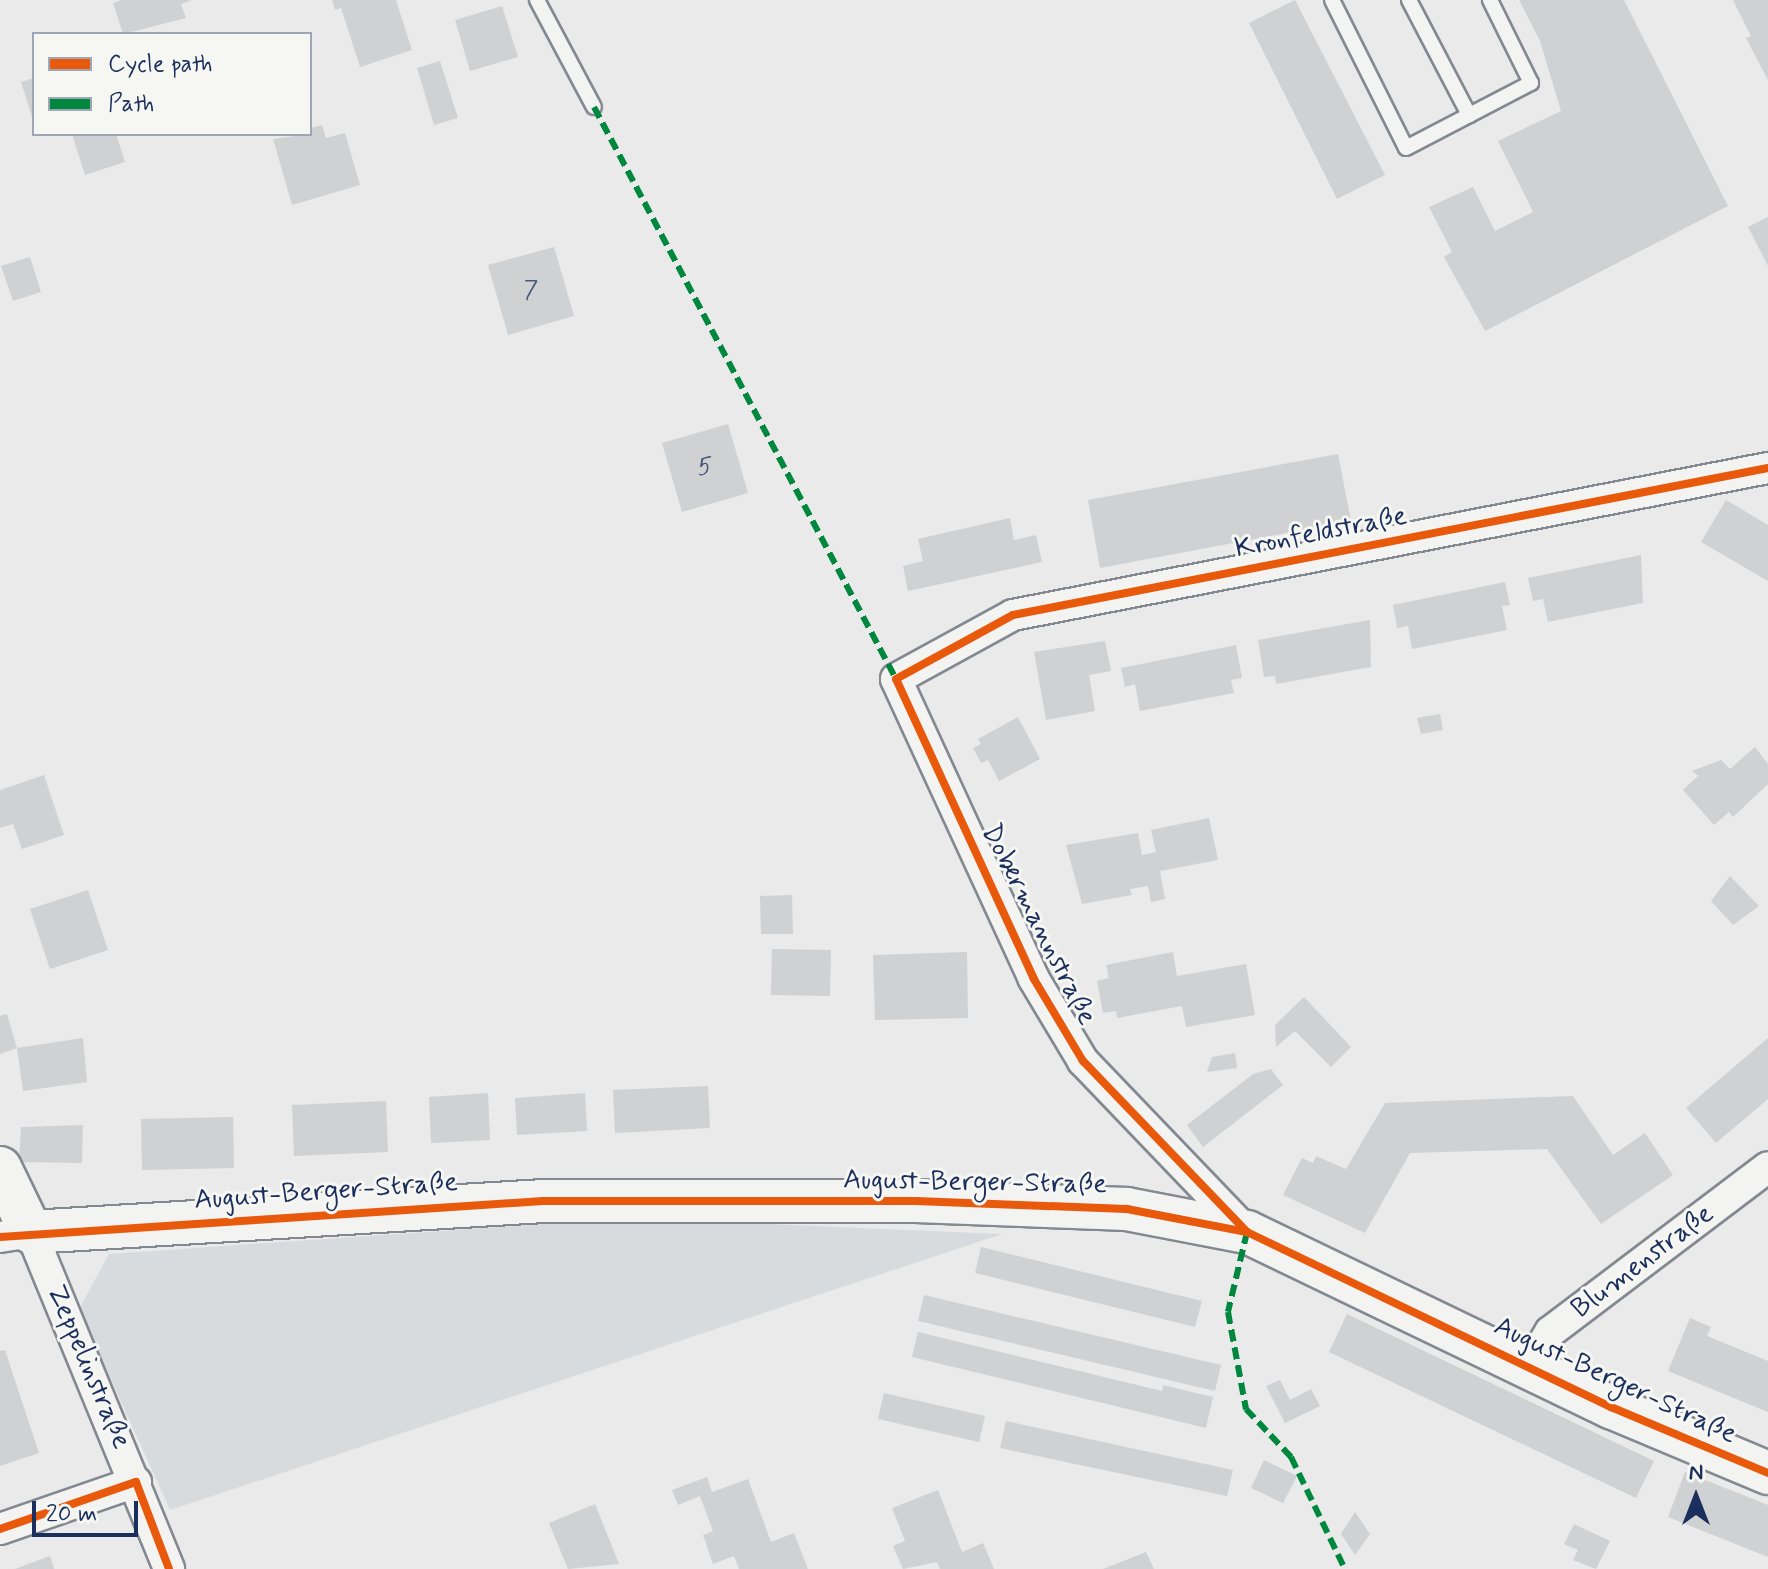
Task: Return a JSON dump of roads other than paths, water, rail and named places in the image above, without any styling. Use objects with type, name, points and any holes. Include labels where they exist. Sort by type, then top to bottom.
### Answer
[{"type":"street","name":"Kronfeldstraße","points":[[896,679],[1013,615],[1768,468]]},
{"type":"street","name":"Dobermannstraße","points":[[896,679],[1034,979],[1083,1061],[1247,1232]]},
{"type":"street","name":"Blumenstraße","points":[[1529,1367],[1550,1332],[1768,1167]]},
{"type":"street","name":"Zeppelinstraße","points":[[0,1168],[15,1235],[136,1482],[169,1569]]},
{"type":"street","name":"August-Berger-Straße","points":[[15,1235],[543,1201],[916,1201],[1127,1209],[1247,1232],[1529,1367],[1768,1473]]},
{"type":"street","points":[[0,1529],[136,1482]]},
{"type":"lane","points":[[537,0],[594,107]]},
{"type":"lane","points":[[1332,0],[1406,148],[1531,83],[1490,0]]},
{"type":"lane","points":[[1409,0],[1469,115]]}]
